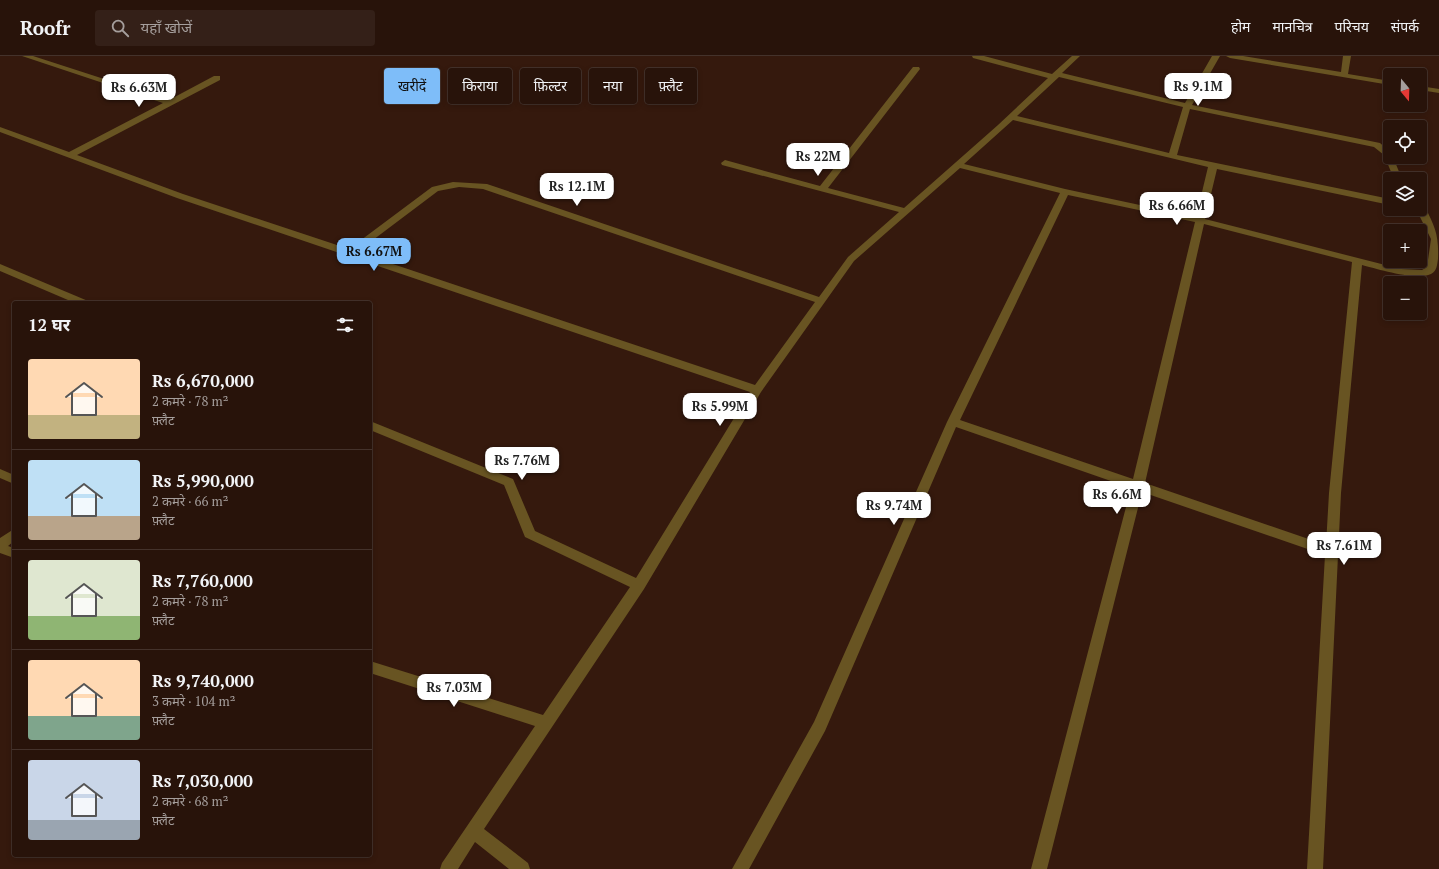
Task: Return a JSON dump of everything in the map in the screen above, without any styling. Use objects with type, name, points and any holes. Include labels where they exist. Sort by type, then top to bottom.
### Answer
[{"type":"street","points":[[26,56],[171,103]]},
{"type":"street","points":[[976,56],[1055,76],[1187,106],[1377,145],[1388,153],[1394,172]]},
{"type":"street","points":[[448,869],[639,586],[757,390],[851,259],[1012,117],[1076,56]]},
{"type":"street","points":[[1172,156],[1187,106],[1216,56]]},
{"type":"street","points":[[1230,56],[1383,82]]},
{"type":"street","points":[[1344,75],[1347,56]]},
{"type":"street","points":[[822,189],[916,69]]},
{"type":"street","points":[[70,155],[217,78]]},
{"type":"street","points":[[1427,89],[1439,91]]},
{"type":"street","points":[[1012,117],[1213,166],[1383,201]]},
{"type":"street","points":[[0,129],[180,196],[757,390]]},
{"type":"street","points":[[725,163],[905,211]]},
{"type":"street","points":[[958,165],[1064,192],[1199,220],[1412,274],[1428,272],[1436,269],[1436,239],[1424,216]]},
{"type":"street","points":[[1038,869],[1138,485],[1199,220],[1213,166]]},
{"type":"street","points":[[350,253],[435,189],[443,186],[461,184],[484,186],[820,301]]},
{"type":"street","points":[[740,869],[820,726],[953,422],[1064,192]]},
{"type":"street","points":[[1315,869],[1335,493],[1357,261]]},
{"type":"street","points":[[0,267],[79,301]]},
{"type":"street","points":[[953,422],[1332,552]]},
{"type":"street","points":[[372,425],[509,482],[530,534],[639,586]]},
{"type":"street","points":[[0,473],[12,479]]},
{"type":"street","points":[[12,536],[0,547],[12,552]]},
{"type":"street","points":[[372,668],[546,724]]},
{"type":"street","points":[[474,831],[522,869]]}]
